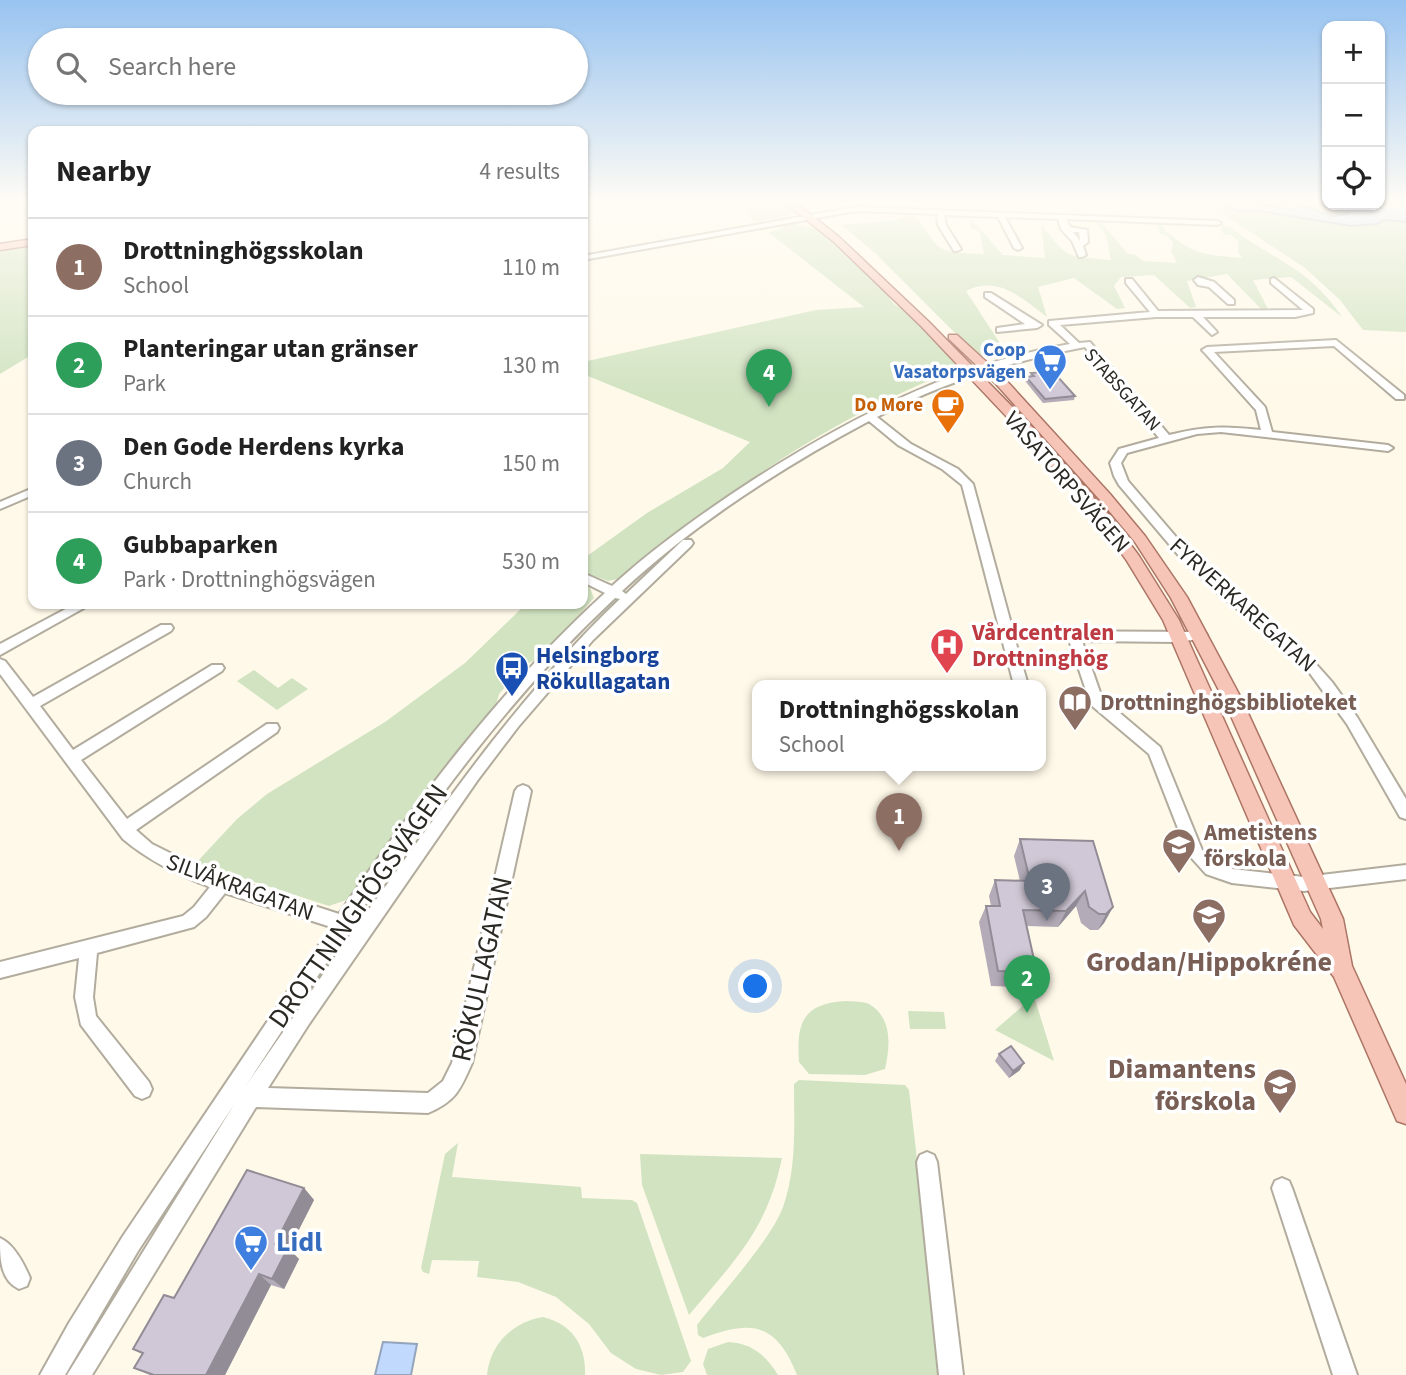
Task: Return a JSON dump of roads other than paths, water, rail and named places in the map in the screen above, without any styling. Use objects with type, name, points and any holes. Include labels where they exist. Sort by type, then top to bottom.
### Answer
[{"type":"main road","name":"VASATORPSVÄGEN","points":[[867,266],[1029,432],[1103,517],[1151,586],[1301,883],[1332,919],[1342,970],[1406,1112]]},
{"type":"main road","name":"VASATORPSVÄGEN","points":[[879,266],[986,367],[1135,533],[1200,635],[1301,883],[1301,918],[1342,970]]},
{"type":"street","points":[[1129,281],[1156,314]]},
{"type":"street","points":[[1000,330],[1156,314],[1295,314],[1310,311],[1275,281]]},
{"type":"street","points":[[1211,284],[1231,302]]},
{"type":"street","points":[[1011,328],[988,295],[1033,325]]},
{"type":"street","points":[[1226,313],[1220,304],[1231,302],[1248,313]]},
{"type":"street","points":[[1195,313],[1212,332]]},
{"type":"street","points":[[1052,323],[1077,346]]},
{"type":"street","name":"STABSGATAN","points":[[1077,346],[1087,344],[1166,439]]},
{"type":"street","points":[[1267,432],[1261,409],[1207,350],[1338,344],[1400,397]]},
{"type":"street","name":"DROTTNINGHÖGSVÄGEN","points":[[52,1375],[158,1202],[343,923],[433,797],[497,715],[550,655],[736,498],[867,416],[916,392],[970,372],[1077,346]]},
{"type":"street","points":[[867,416],[883,425],[905,445],[956,472],[967,484],[1020,680]]},
{"type":"street","name":"FYRVERKAREGATAN","points":[[1388,448],[1267,432],[1210,429],[1121,452],[1115,463],[1119,476],[1195,568],[1287,642],[1321,677],[1406,813]]},
{"type":"street","points":[[0,506],[28,493]]},
{"type":"street","points":[[588,579],[620,595]]},
{"type":"street","name":"DROTTNINGHÖGSVÄGEN","points":[[79,1375],[249,1098],[302,1018],[472,777],[513,723],[620,595]]},
{"type":"street","points":[[0,650],[76,609]]},
{"type":"street","points":[[31,705],[166,628]]},
{"type":"street","points":[[1009,635],[1200,635]]},
{"type":"street","points":[[1074,636],[1098,704],[1151,747],[1157,755],[1196,854],[1219,873],[1266,881],[1301,883],[1406,872]]},
{"type":"street","name":"SILVÅKRAGATAN","points":[[0,664],[125,829],[136,842],[156,857],[363,932]]},
{"type":"street","points":[[72,758],[217,668]]},
{"type":"street","points":[[125,829],[272,728]]},
{"type":"street","name":"RÖKULLAGATAN","points":[[229,1093],[249,1098],[428,1103],[440,1099],[451,1088],[462,1063],[523,791]]},
{"type":"street","points":[[0,970],[188,922],[200,912],[223,883]]},
{"type":"street","points":[[89,947],[85,1016],[142,1089]]},
{"type":"street","points":[[928,1162],[951,1375]]},
{"type":"street","points":[[1282,1188],[1345,1375]]},
{"type":"street","points":[[0,1249],[19,1278]]},
{"type":"water","points":[[383,1342],[417,1344],[411,1375],[375,1375]]},
{"type":"place","name":"Coop Vasatorpsvägen","points":[[1050,391]]},
{"type":"place","name":"Gubbaparken","points":[[769,407]]},
{"type":"place","name":"Do More","points":[[948,435]]},
{"type":"place","name":"Vårdcentralen Drottninghög","points":[[947,675]]},
{"type":"place","name":"Helsingborg Rökullagatan","points":[[512,698]]},
{"type":"place","name":"Drottninghögsbiblioteket","points":[[1075,732]]},
{"type":"place","name":"Drottninghögsskolan","points":[[899,851]]},
{"type":"place","name":"Ametistens förskola","points":[[1179,875]]},
{"type":"place","name":"Den Gode Herdens kyrka","points":[[1047,921]]},
{"type":"place","name":"Grodan/Hippokréne","points":[[1209,945]]},
{"type":"place","name":"Planteringar utan gränser","points":[[1027,1013]]},
{"type":"place","name":"Diamantens förskola","points":[[1280,1115]]},
{"type":"place","name":"Lidl","points":[[251,1272]]}]
